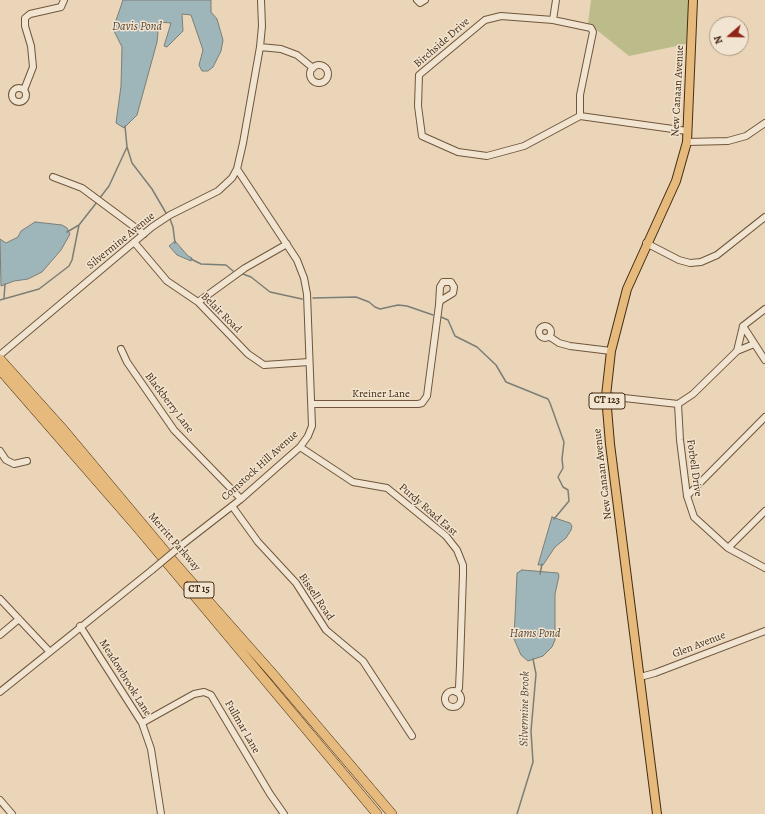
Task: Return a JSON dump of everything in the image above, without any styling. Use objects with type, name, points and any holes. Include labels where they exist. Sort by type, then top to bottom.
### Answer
[{"type":"highway","name":"Merritt Parkway","points":[[0,359],[3,369],[377,814]]},
{"type":"highway","name":"Merritt Parkway","points":[[3,369],[62,428],[174,562],[254,652],[392,814]]},
{"type":"main road","name":"New Canaan Avenue","points":[[657,814],[610,444],[606,396],[611,351],[627,289],[646,243],[676,181],[687,142],[686,131],[694,0]]},
{"type":"street","points":[[24,90],[33,66],[32,46],[25,18],[30,14],[61,7],[64,0]]},
{"type":"street","name":"Silvermine Avenue","points":[[0,355],[162,220],[222,188],[232,178],[237,169],[260,47],[262,26],[261,0]]},
{"type":"street","points":[[417,0],[420,3],[425,0]]},
{"type":"street","points":[[554,20],[556,0]]},
{"type":"street","name":"Birchside Drive","points":[[501,16],[554,20],[591,28],[593,32],[581,89],[580,116],[524,146],[487,156],[458,152],[422,136],[418,106],[419,75],[485,20],[501,16]]},
{"type":"street","points":[[260,47],[281,49],[297,55],[313,68]]},
{"type":"street","points":[[580,116],[686,131]]},
{"type":"street","points":[[687,142],[728,142],[746,136],[765,123]]},
{"type":"street","name":"Comstock Hill Avenue","points":[[0,692],[80,626],[241,499],[300,447],[308,436],[312,426],[312,404],[306,286],[302,270],[287,244],[237,169]]},
{"type":"street","points":[[54,176],[87,191],[144,234]]},
{"type":"street","points":[[646,243],[679,260],[690,263],[701,262],[717,255],[765,217]]},
{"type":"street","name":"Belair Road","points":[[134,242],[167,281],[198,302],[248,354],[264,365],[309,362]]},
{"type":"street","points":[[198,302],[245,268],[287,244]]},
{"type":"street","name":"Kreiner Lane","points":[[312,404],[422,403],[427,396],[439,304]]},
{"type":"street","points":[[737,351],[743,326],[765,309]]},
{"type":"street","points":[[743,326],[765,360]]},
{"type":"street","points":[[550,336],[559,343],[570,346],[611,351]]},
{"type":"street","points":[[606,396],[678,404],[692,394],[737,351],[754,344]]},
{"type":"street","name":"Blackberry Lane","points":[[121,349],[127,362],[174,430],[241,499]]},
{"type":"street","name":"Forbell Drive","points":[[678,404],[680,440],[687,496],[694,517],[728,548],[765,568]]},
{"type":"street","points":[[687,496],[765,418]]},
{"type":"street","name":"Purdy Road East","points":[[300,447],[353,482],[387,488],[446,536],[457,550],[463,565],[463,574],[459,688],[456,692]]},
{"type":"street","points":[[0,451],[6,460],[14,464],[27,461]]},
{"type":"street","name":"Bissell Road","points":[[232,506],[258,542],[296,583],[326,630],[364,661],[412,736]]},
{"type":"street","points":[[728,548],[765,511]]},
{"type":"street","points":[[0,599],[49,651]]},
{"type":"street","points":[[0,635],[19,619]]},
{"type":"street","name":"Meadowbrook Lane","points":[[80,626],[142,723],[151,749],[161,814]]},
{"type":"street","name":"Glen Avenue","points":[[640,677],[655,673],[765,631]]},
{"type":"street","name":"Fullmar Lane","points":[[142,723],[194,694],[204,692],[211,696],[270,794],[284,814]]},
{"type":"street","points":[[0,800],[12,814]]},
{"type":"green space","points":[[591,0],[689,0],[686,44],[629,56],[588,23]]},
{"type":"water","name":"Davis Pond","points":[[123,0],[211,0],[211,12],[217,19],[223,40],[221,51],[213,67],[208,71],[202,71],[199,65],[203,50],[191,15],[182,14],[183,31],[167,47],[164,46],[171,23],[159,22],[157,42],[137,115],[124,128],[116,123],[121,86],[122,47],[113,29]]},
{"type":"water","points":[[35,222],[62,225],[67,228],[70,234],[61,250],[42,272],[28,279],[14,281],[1,286],[0,239],[6,243],[18,237],[21,231]]},
{"type":"water","points":[[175,241],[188,256],[192,258],[191,261],[177,255],[169,246]]},
{"type":"water","points":[[552,517],[570,523],[572,526],[571,530],[566,538],[555,547],[543,565],[538,565]]},
{"type":"water","name":"Hams Pond","points":[[522,570],[558,573],[559,576],[555,594],[555,640],[552,647],[543,656],[528,661],[521,655],[514,639],[517,573]]},
{"type":"waterway","points":[[99,199],[109,186],[127,147],[125,126]]},
{"type":"waterway","name":"Silvermine Brook","points":[[127,147],[132,163],[152,189],[166,213]]},
{"type":"waterway","points":[[0,300],[39,289],[69,266],[72,260],[79,225],[97,202]]},
{"type":"waterway","name":"Silvermine Brook","points":[[170,219],[173,227],[175,243]]},
{"type":"waterway","points":[[67,232],[79,225]]},
{"type":"waterway","name":"Silvermine Brook","points":[[191,259],[201,264],[226,265],[233,271]]},
{"type":"waterway","name":"Silvermine Brook","points":[[243,274],[251,277],[270,292],[302,299]]},
{"type":"waterway","points":[[4,298],[5,284]]},
{"type":"waterway","name":"Silvermine Brook","points":[[313,298],[356,297],[369,302],[380,309],[398,305],[407,306],[433,315]]},
{"type":"waterway","name":"Silvermine Brook","points":[[441,317],[448,320],[455,336],[477,347],[496,365],[506,382],[548,399],[564,442],[562,459],[563,468],[558,477],[563,487],[568,490],[569,501],[554,519]]},
{"type":"waterway","name":"Silvermine Brook","points":[[540,574],[542,564]]},
{"type":"waterway","name":"Silvermine Brook","points":[[517,814],[533,762],[531,731],[536,674],[533,659]]}]
